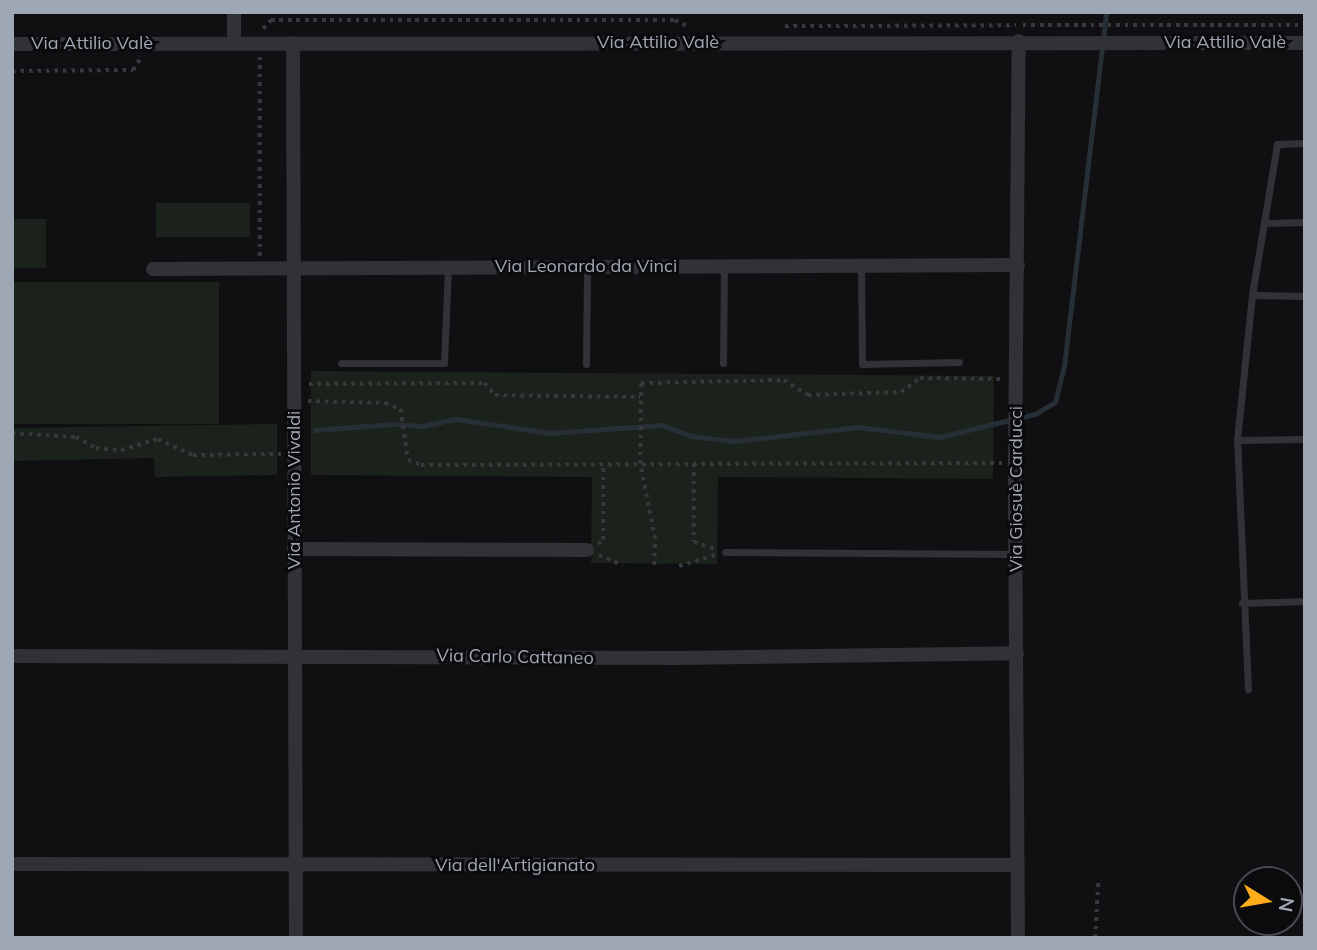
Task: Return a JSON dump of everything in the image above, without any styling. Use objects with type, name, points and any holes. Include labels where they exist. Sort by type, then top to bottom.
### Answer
[{"type":"street","points":[[234,12],[234,42]]},
{"type":"street","name":"Via Giosuè Carducci","points":[[1017,938],[1015,438],[1018,41]]},
{"type":"street","name":"Via Attilio Valè","points":[[12,44],[234,42],[260,50],[293,43],[1305,43]]},
{"type":"street","name":"Via Antonio Vivaldi","points":[[293,43],[296,938]]},
{"type":"street","name":"Via Leonardo da Vinci","points":[[153,269],[1018,265]]},
{"type":"street","points":[[294,549],[587,550]]},
{"type":"street","name":"Via Carlo Cattaneo","points":[[12,656],[679,658],[1017,653]]},
{"type":"street","name":"Via dell'Artigianato","points":[[12,864],[1017,865]]},
{"type":"lane","points":[[1248,690],[1242,603],[1237,440],[1252,295],[1277,144],[1305,144]]},
{"type":"lane","points":[[1265,223],[1305,222]]},
{"type":"lane","points":[[723,363],[724,265]]},
{"type":"lane","points":[[341,363],[444,363],[448,266]]},
{"type":"lane","points":[[586,364],[587,266]]},
{"type":"lane","points":[[861,266],[862,364],[959,362]]},
{"type":"lane","points":[[1252,295],[1305,296]]},
{"type":"lane","points":[[1237,440],[1305,439]]},
{"type":"lane","points":[[725,552],[1016,554]]},
{"type":"lane","points":[[1242,603],[1305,601]]},
{"type":"path","points":[[261,268],[260,50],[261,31],[271,20],[676,20],[684,26],[698,26]]},
{"type":"path","points":[[779,26],[1305,25]]},
{"type":"path","points":[[247,57],[260,50]]},
{"type":"path","points":[[12,71],[133,70],[142,57]]},
{"type":"path","points":[[654,565],[655,539],[640,464],[641,383],[784,380],[808,394],[901,392],[920,378],[1016,379]]},
{"type":"path","points":[[294,384],[485,383],[495,396],[640,397]]},
{"type":"path","points":[[294,401],[385,402],[401,409],[408,460],[421,465],[1015,463]]},
{"type":"path","points":[[12,433],[76,437],[96,448],[121,450],[158,439],[193,455],[294,454]]},
{"type":"path","points":[[587,550],[603,540],[603,464]]},
{"type":"path","points":[[694,464],[694,542],[725,552]]},
{"type":"path","points":[[587,550],[623,565]]},
{"type":"path","points":[[679,566],[725,552]]},
{"type":"path","points":[[1095,938],[1098,882]]},
{"type":"shaded area","points":[[156,203],[250,203],[250,237],[156,237]]},
{"type":"shaded area","points":[[12,219],[46,219],[46,268],[12,268]]},
{"type":"shaded area","points":[[12,282],[219,282],[219,424],[12,424]]},
{"type":"shaded area","points":[[311,371],[994,376],[993,479],[718,477],[717,564],[591,563],[592,477],[311,475]]},
{"type":"shaded area","points":[[277,424],[277,475],[155,477],[154,458],[12,461],[12,428]]},
{"type":"waterway","points":[[315,430],[393,424],[422,426],[456,419],[550,433],[662,425],[691,436],[734,441],[858,427],[939,437],[1035,414],[1055,402],[1064,366],[1106,12]]}]
